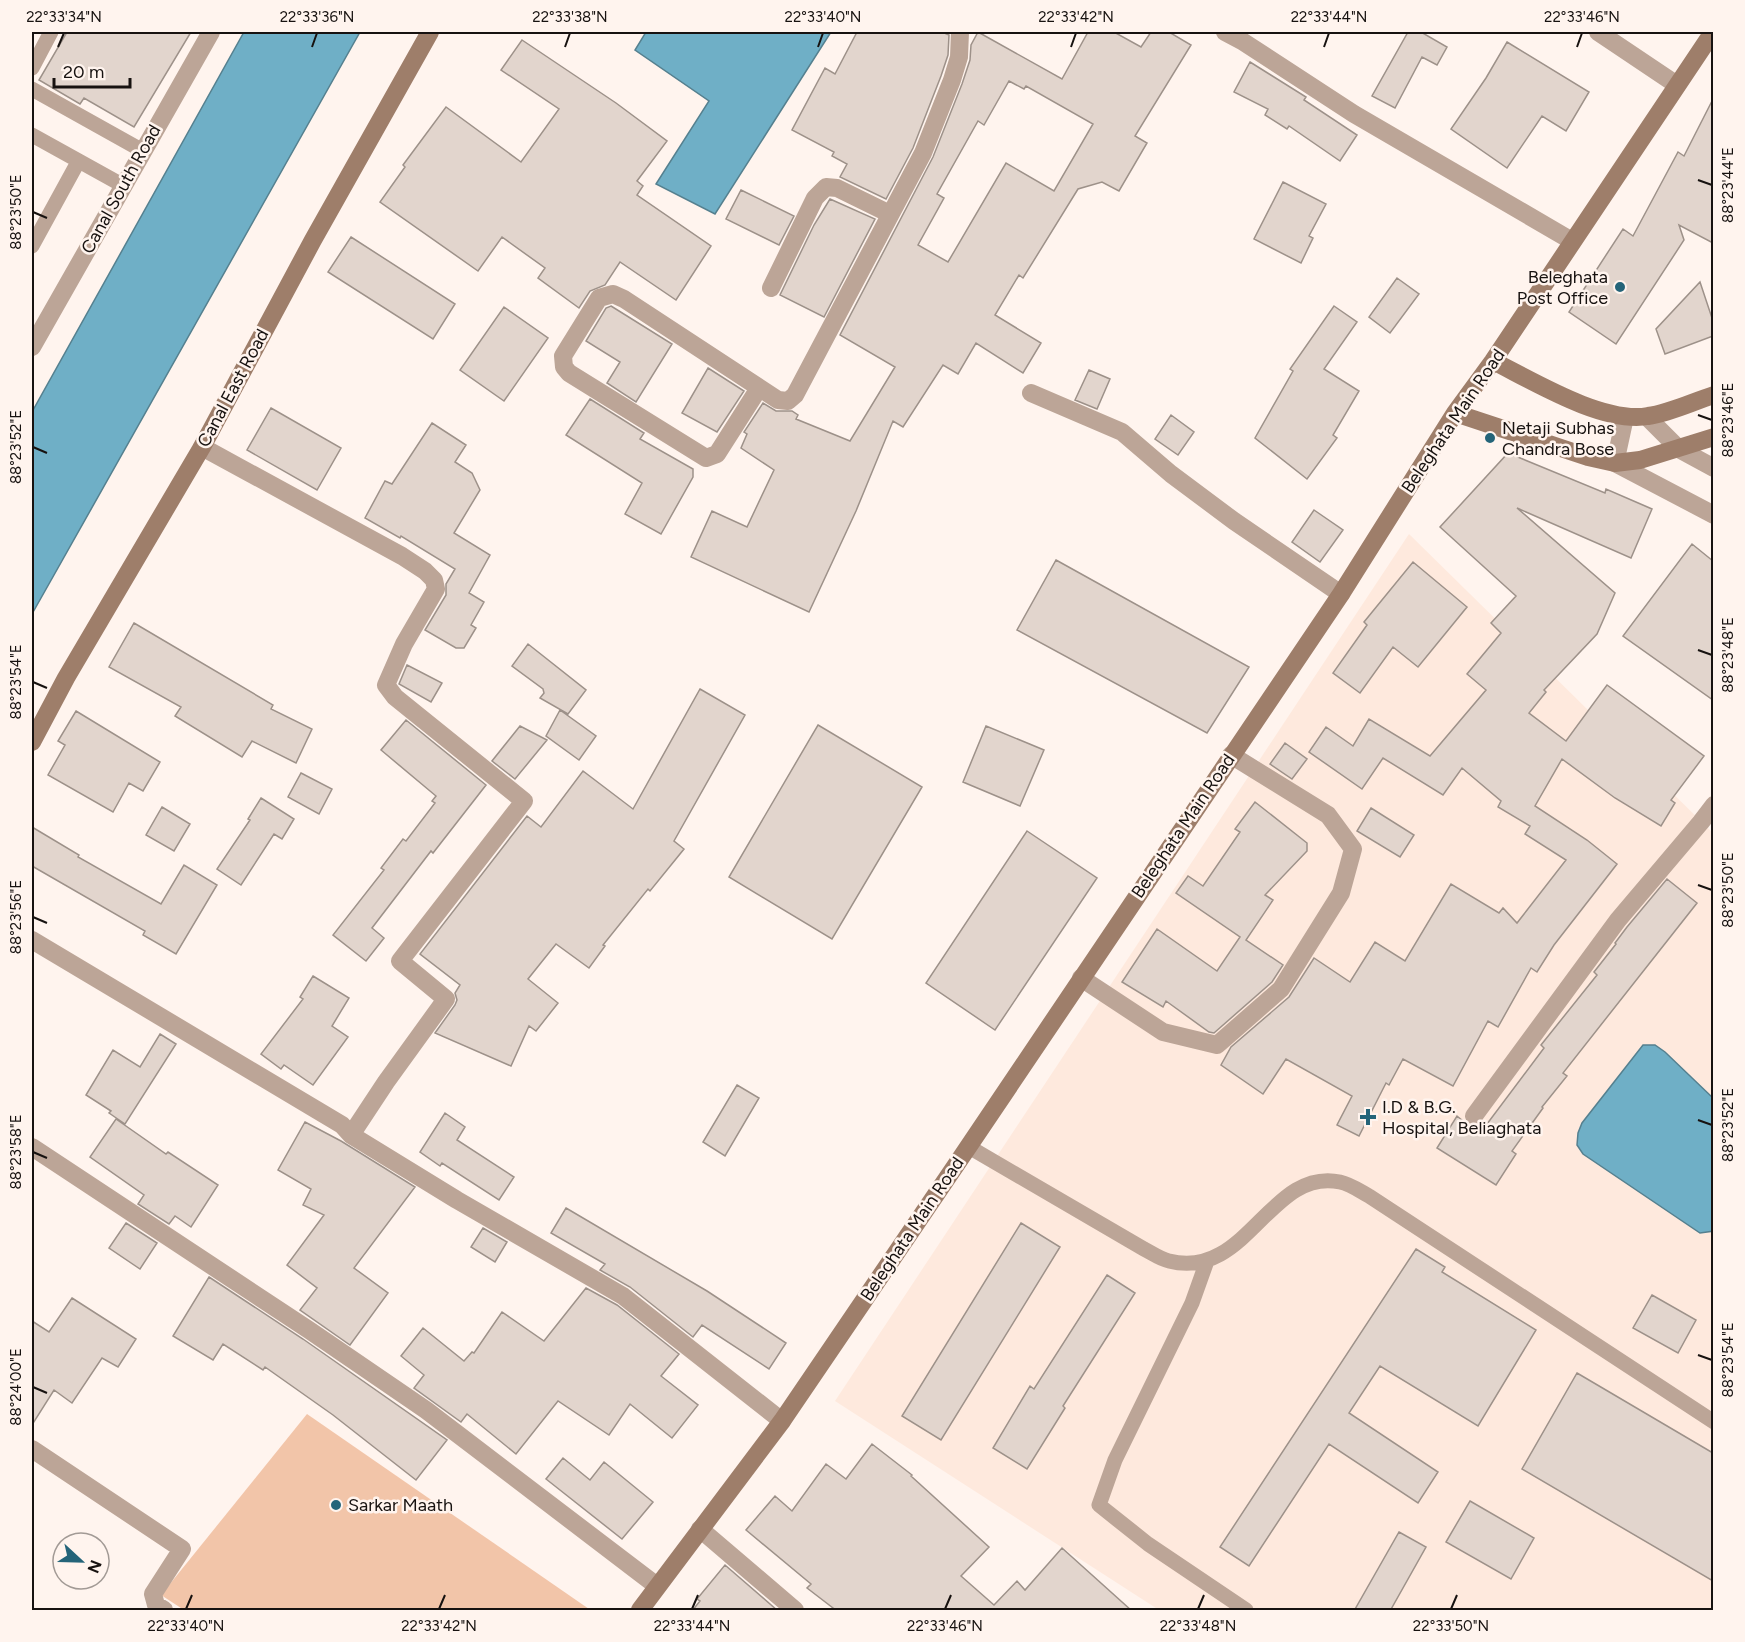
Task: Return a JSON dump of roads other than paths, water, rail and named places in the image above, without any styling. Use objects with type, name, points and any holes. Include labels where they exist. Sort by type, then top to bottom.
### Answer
[{"type":"main road","name":"Canal East Road","points":[[32,742],[66,678],[202,447],[313,240],[430,32]]},
{"type":"main road","name":"Beleghata Main Road","points":[[640,1611],[782,1421],[969,1147],[1341,594],[1455,413],[1493,361],[1713,32]]},
{"type":"main road","points":[[1493,361],[1577,402],[1625,417],[1647,417],[1713,395]]},
{"type":"main road","points":[[1455,413],[1588,457],[1615,463],[1640,460],[1713,437]]},
{"type":"street","name":"Canal South Road","points":[[32,347],[211,32]]},
{"type":"street","points":[[759,388],[717,454],[706,458],[569,373],[564,367],[563,356],[599,298],[613,294],[778,400],[788,401],[795,395],[923,153],[952,80],[959,57],[960,32]]},
{"type":"street","points":[[1225,32],[1242,40],[1354,114],[1572,241]]},
{"type":"street","points":[[1598,32],[1677,85]]},
{"type":"street","points":[[771,288],[815,198],[826,188],[837,189],[890,214]]},
{"type":"street","points":[[1031,393],[1122,432],[1170,474],[1341,594]]},
{"type":"street","points":[[1625,417],[1615,463],[1713,515]]},
{"type":"street","points":[[1647,417],[1679,449],[1713,468]]},
{"type":"street","points":[[202,447],[402,556],[434,580],[436,589],[404,644],[386,685],[389,692],[524,801],[400,961],[446,999],[351,1135]]},
{"type":"street","points":[[1081,978],[1163,1032],[1217,1045],[1281,989],[1341,893],[1353,849],[1328,815],[1231,755]]},
{"type":"street","points":[[1474,1116],[1618,920],[1713,805]]},
{"type":"street","points":[[32,940],[342,1125],[351,1135],[457,1200],[622,1296],[782,1421]]},
{"type":"street","points":[[32,1147],[290,1317],[426,1410],[657,1586]]},
{"type":"street","points":[[32,1449],[182,1549],[153,1594],[156,1605],[164,1611]]},
{"type":"street","points":[[700,1529],[795,1611]]},
{"type":"lane","points":[[32,68],[37,45],[51,32]]},
{"type":"lane","points":[[32,88],[143,151]]},
{"type":"lane","points":[[32,135],[124,186]]},
{"type":"lane","points":[[32,246],[78,162]]},
{"type":"lane","points":[[969,1147],[1144,1249],[1169,1261],[1187,1263],[1207,1262],[1223,1254],[1253,1230],[1297,1188],[1313,1182],[1341,1182],[1370,1196],[1713,1422]]},
{"type":"lane","points":[[1207,1262],[1192,1303],[1115,1460],[1099,1505],[1148,1544],[1246,1611]]},
{"type":"water","points":[[244,32],[360,32],[32,614],[32,412]]},
{"type":"water","points":[[646,32],[831,32],[715,214],[656,184],[709,101],[635,50]]},
{"type":"water","points":[[1643,1045],[1655,1045],[1665,1052],[1713,1098],[1714,1231],[1700,1233],[1583,1154],[1577,1145],[1582,1123]]},
{"type":"place","name":"Beleghata Post Office","points":[[1620,287]]},
{"type":"place","name":"Netaji Subhas Chandra Bose","points":[[1490,438]]},
{"type":"place","name":"I.D & B.G. Hospital, Beliaghata","points":[[1368,1117]]},
{"type":"place","name":"Sarkar Maath","points":[[336,1505]]}]
